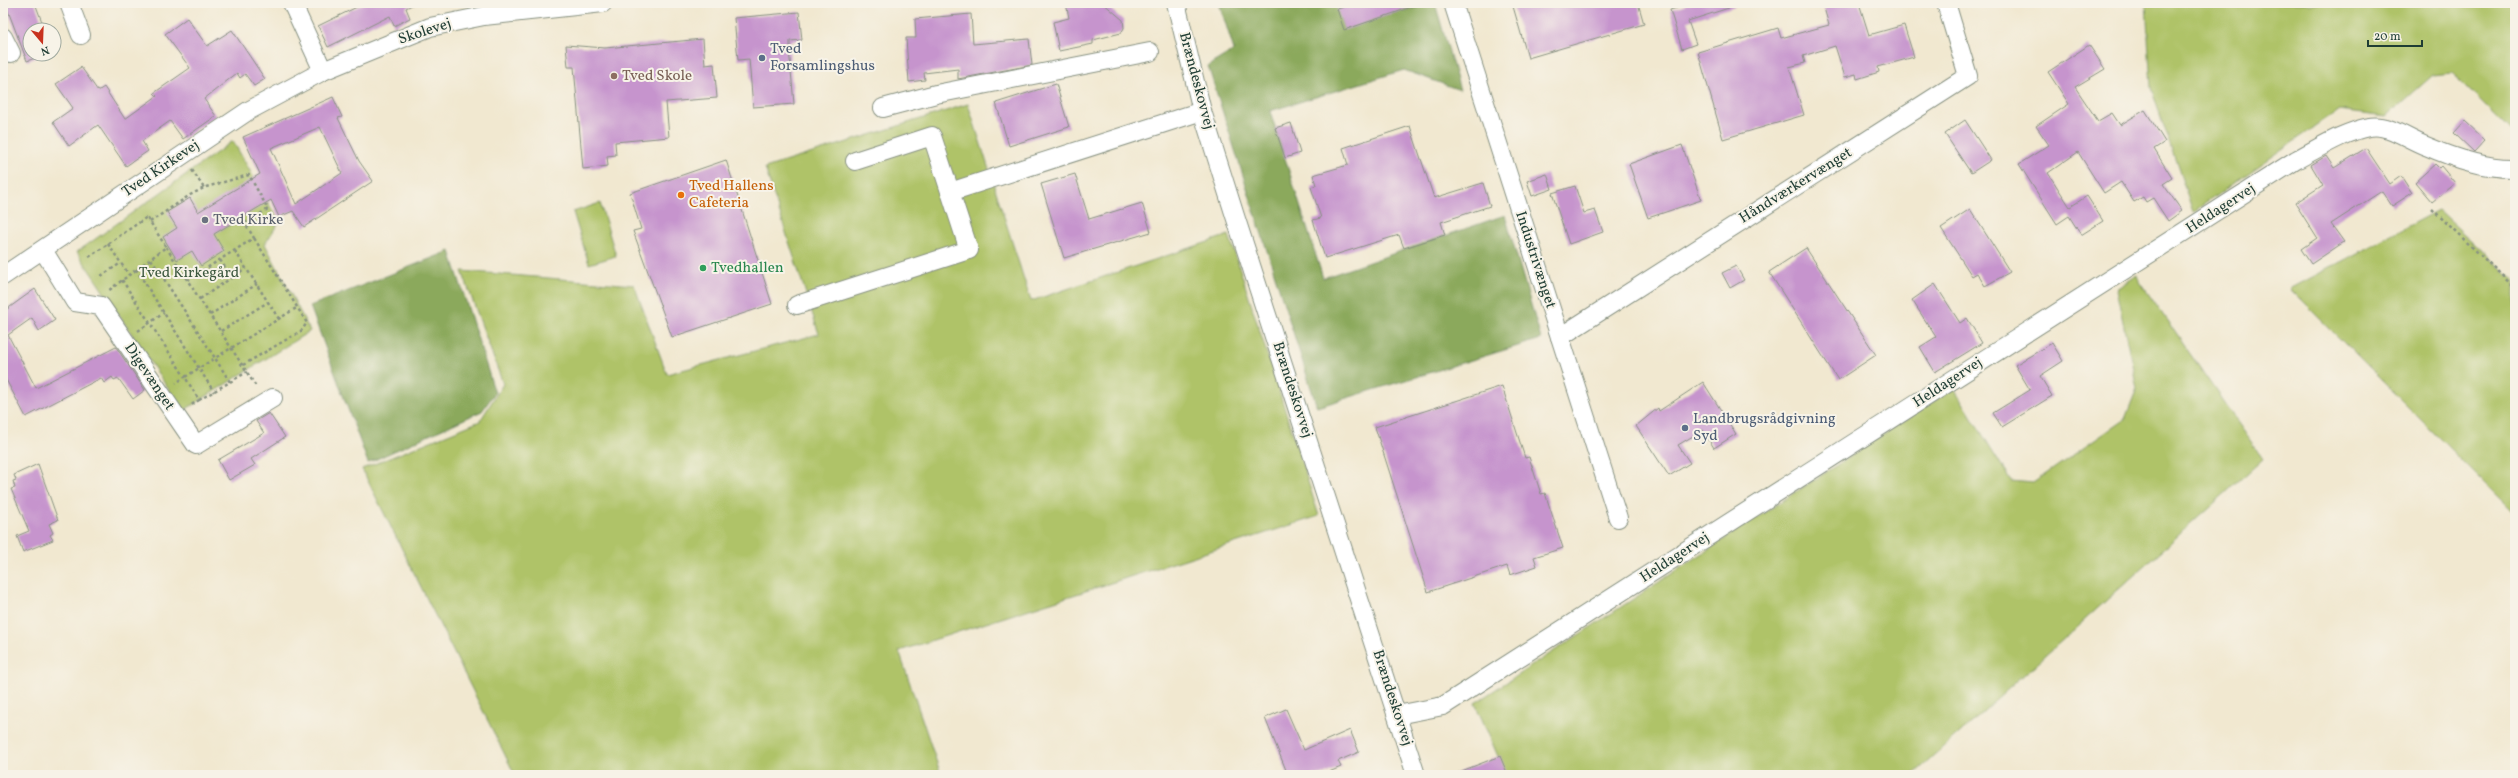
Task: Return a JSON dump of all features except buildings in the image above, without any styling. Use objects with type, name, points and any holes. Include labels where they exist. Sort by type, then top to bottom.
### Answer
[{"type":"street","points":[[69,3],[81,35]]},
{"type":"street","points":[[292,3],[323,71]]},
{"type":"street","name":"Skolevej","points":[[323,71],[430,27],[484,16],[593,3]]},
{"type":"street","name":"Brændeskovvej","points":[[1176,3],[1202,111],[1416,775]]},
{"type":"street","name":"Industrivænget","points":[[1453,3],[1618,518]]},
{"type":"street","name":"Håndværkervænget","points":[[1560,337],[1968,76],[1946,3]]},
{"type":"street","points":[[3,37],[11,53]]},
{"type":"street","points":[[883,108],[936,94],[1150,52]]},
{"type":"street","name":"Tved Kirkevej","points":[[3,276],[248,111],[323,71]]},
{"type":"street","points":[[950,192],[1202,111]]},
{"type":"street","name":"Heldagervej","points":[[1397,715],[1443,706],[2296,160],[2344,134],[2370,126],[2388,129],[2454,157],[2482,165],[2515,168]]},
{"type":"street","points":[[797,305],[969,250],[932,136],[856,161]]},
{"type":"street","points":[[43,250],[75,302],[101,306]]},
{"type":"street","name":"Digevænget","points":[[101,306],[196,445],[269,400]]},
{"type":"path","points":[[150,222],[190,194],[206,187],[249,175],[268,209],[245,223],[308,323],[301,331],[243,365]]},
{"type":"path","points":[[2432,209],[2515,288]]},
{"type":"path","points":[[89,257],[146,217],[247,372],[269,400]]},
{"type":"path","points":[[188,280],[254,238]]},
{"type":"path","points":[[108,244],[129,275]]},
{"type":"path","points":[[101,306],[102,295],[166,248]]},
{"type":"path","points":[[234,250],[279,319]]},
{"type":"path","points":[[151,259],[230,382]]},
{"type":"path","points":[[220,260],[232,277]]},
{"type":"path","points":[[101,276],[121,263]]},
{"type":"path","points":[[200,299],[246,268]]},
{"type":"path","points":[[136,269],[214,392]]},
{"type":"path","points":[[122,280],[199,400]]},
{"type":"path","points":[[210,315],[257,284]]},
{"type":"path","points":[[221,331],[268,302]]},
{"type":"path","points":[[175,384],[298,307]]},
{"type":"path","points":[[183,410],[247,372]]},
{"type":"green space","points":[[1219,3],[1435,3],[1460,90],[1404,70],[1270,111],[1323,278],[1505,215],[1541,339],[1317,407],[1208,66],[1234,50]]},
{"type":"green space","points":[[2146,3],[2515,3],[2515,136],[2452,73],[2433,75],[2387,116],[2339,110],[2193,212],[2151,88]]},
{"type":"green space","points":[[968,104],[1031,301],[1229,235],[1319,516],[899,651],[941,775],[515,775],[362,469],[480,421],[503,384],[462,271],[634,285],[667,374],[819,334],[765,168]]},
{"type":"green space","name":"Tved Kirkegård","points":[[233,141],[279,222],[265,244],[310,331],[183,411],[77,252]]},
{"type":"green space","points":[[600,203],[616,256],[589,264],[573,212]]},
{"type":"green space","points":[[2438,210],[2515,281],[2515,514],[2290,289]]},
{"type":"green space","points":[[450,251],[495,393],[482,411],[368,463],[310,306]]},
{"type":"green space","points":[[2136,276],[2263,459],[1913,775],[1506,775],[1475,703],[1954,388],[2011,481],[2033,483],[2125,419],[2137,388],[2116,289]]},
{"type":"place","name":"Tved Forsamlingshus","points":[[762,58]]},
{"type":"place","name":"Tved Skole","points":[[614,76]]},
{"type":"place","name":"Tved Hallens Cafeteria","points":[[681,195]]},
{"type":"place","name":"Tved Kirke","points":[[205,220]]},
{"type":"place","name":"Tvedhallen","points":[[703,268]]},
{"type":"place","name":"Landbrugsrådgivning Syd","points":[[1685,428]]}]
